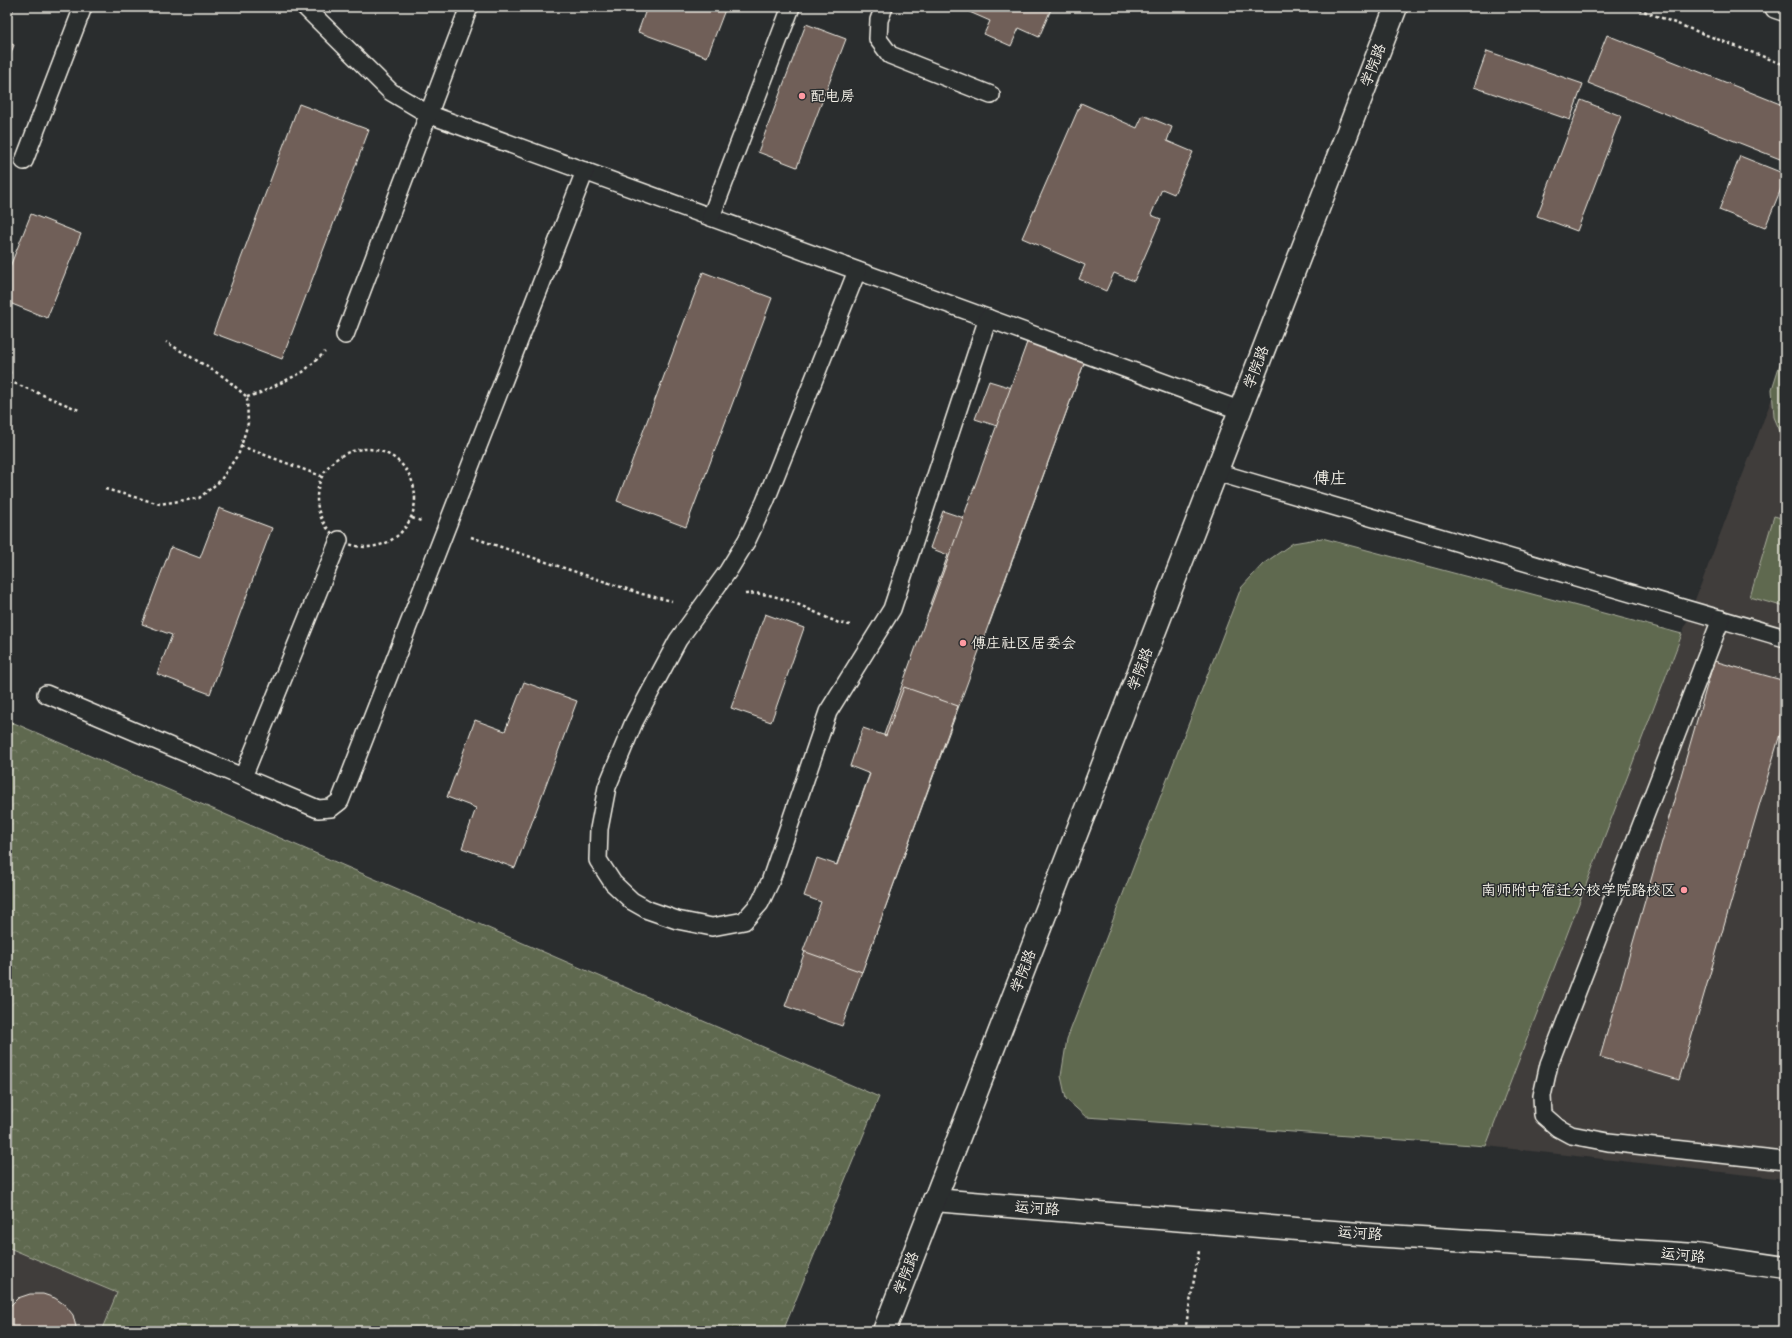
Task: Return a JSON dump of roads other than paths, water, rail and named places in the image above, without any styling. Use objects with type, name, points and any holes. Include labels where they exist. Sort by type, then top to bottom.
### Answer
[{"type":"street","name":"学院路","points":[[884,1331],[1396,7]]},
{"type":"street","points":[[1776,7],[1785,10]]},
{"type":"street","name":"运河路","points":[[934,1200],[1372,1235],[1696,1256],[1785,1268]]},
{"type":"lane","points":[[24,161],[83,7]]},
{"type":"lane","points":[[305,7],[391,92],[428,114],[1239,410]]},
{"type":"lane","points":[[345,335],[470,7]]},
{"type":"lane","points":[[711,217],[791,7]]},
{"type":"lane","points":[[884,7],[879,20],[878,39],[890,55],[991,95]]},
{"type":"lane","points":[[46,694],[318,809],[331,808],[340,801],[585,171]]},
{"type":"lane","points":[[857,271],[765,502],[747,540],[728,571],[678,640],[634,722],[607,787],[599,829],[598,860],[613,883],[632,901],[648,910],[677,920],[712,927],[744,921],[760,903],[770,882],[828,712],[892,609],[988,318]]},
{"type":"lane","points":[[1216,472],[1785,638]]},
{"type":"lane","points":[[243,777],[339,540]]},
{"type":"lane","points":[[1721,619],[1549,1064],[1542,1096],[1543,1115],[1558,1128],[1572,1135],[1608,1142],[1785,1161]]},
{"type":"place","name":"配电房","points":[[802,96]]},
{"type":"place","name":"傅庄社区居委会","points":[[963,643]]},
{"type":"place","name":"南师附中宿迁分校学院路校区","points":[[1684,890]]},
{"type":"district","name":"傅庄","points":[[1330,478]]}]
